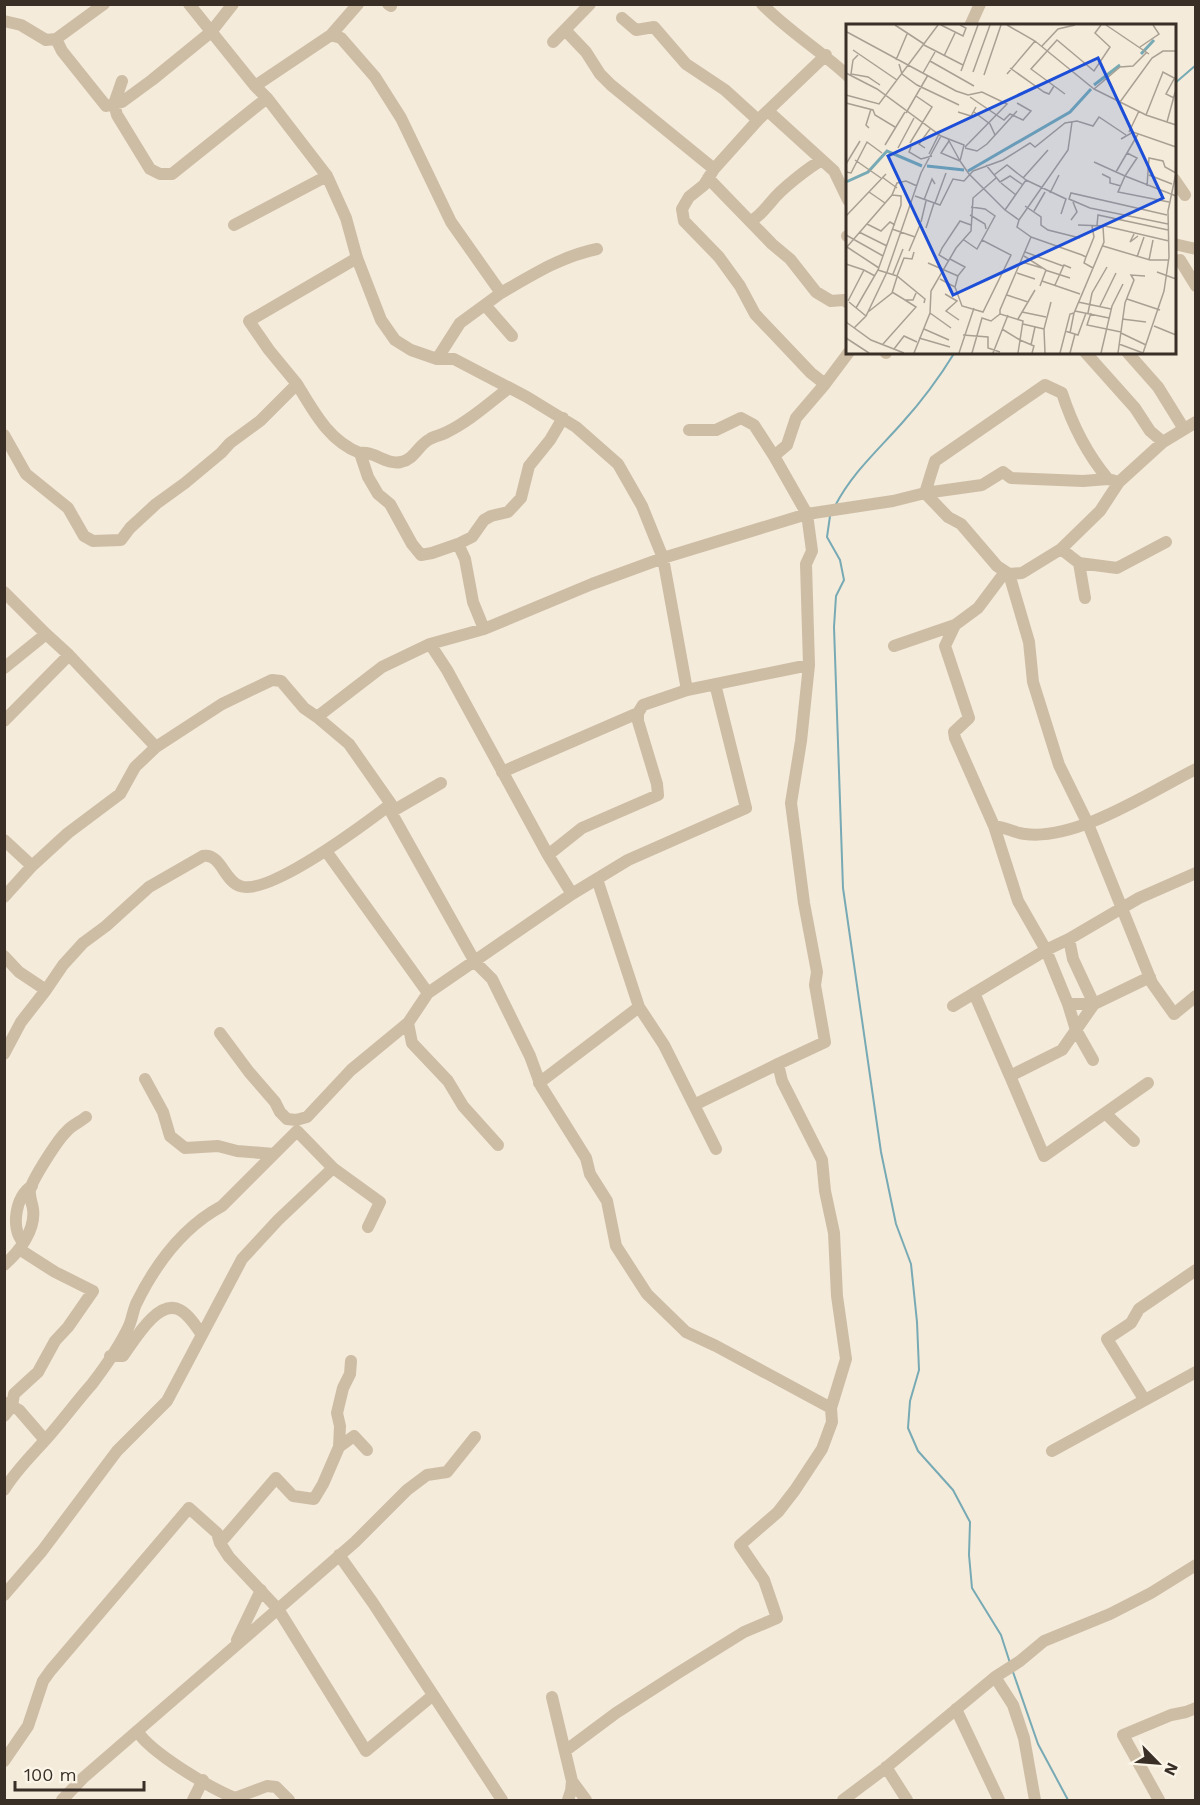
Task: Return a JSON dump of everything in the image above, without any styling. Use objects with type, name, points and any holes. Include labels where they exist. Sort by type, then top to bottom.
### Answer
[{"type":"street","points":[[189,4],[267,98],[327,176],[346,218],[357,258],[381,320],[395,340],[411,350],[437,359],[454,360],[563,418],[618,464],[642,506],[663,558],[687,690]]},
{"type":"street","points":[[56,39],[62,51],[106,106],[122,102],[211,32],[233,4]]},
{"type":"street","points":[[255,86],[331,35],[358,4]]},
{"type":"street","points":[[553,42],[590,4]]},
{"type":"street","points":[[762,4],[773,16],[826,55],[846,74]]},
{"type":"street","points":[[971,24],[980,4]]},
{"type":"street","points":[[4,21],[21,25],[46,40],[56,39],[96,7]]},
{"type":"street","points":[[622,18],[636,30],[654,27],[686,64],[763,115],[822,160],[834,171],[846,196]]},
{"type":"street","points":[[565,30],[586,52],[600,74],[611,85],[711,174],[751,221],[790,259],[816,292],[831,301],[846,302]]},
{"type":"street","points":[[331,35],[341,38],[375,77],[401,118],[451,222],[501,293]]},
{"type":"street","points":[[825,384],[811,373],[755,314],[740,286],[719,257],[684,220],[682,209],[688,196],[704,185],[763,115],[826,55]]},
{"type":"street","points":[[122,81],[114,104],[117,115],[150,169],[160,174],[172,174],[267,98]]},
{"type":"street","points":[[751,221],[762,215],[771,201],[810,167],[822,160]]},
{"type":"street","points":[[234,225],[327,176]]},
{"type":"street","points":[[1176,182],[1185,195]]},
{"type":"street","points":[[1176,244],[1196,249]]},
{"type":"street","points":[[437,359],[460,323],[501,293],[538,271],[578,252],[597,249]]},
{"type":"street","points":[[357,258],[249,321],[297,384],[326,428],[345,447],[360,453],[368,452],[385,461],[401,462],[413,456],[430,438],[447,432],[471,417],[509,388]]},
{"type":"street","points":[[1176,261],[1180,260],[1196,286]]},
{"type":"street","points":[[485,305],[512,336]]},
{"type":"street","points":[[774,456],[787,445],[796,418],[848,354]]},
{"type":"street","points":[[1087,354],[1136,408],[1150,430],[1163,442]]},
{"type":"street","points":[[1129,354],[1158,387],[1184,429]]},
{"type":"street","points":[[4,435],[26,474],[68,508],[84,536],[93,541],[121,540],[130,528],[156,504],[260,421],[297,384]]},
{"type":"street","points":[[925,493],[935,461],[1046,385],[1062,393],[1079,435],[1114,481]]},
{"type":"street","points":[[360,453],[368,477],[378,494],[390,504],[407,536],[421,555],[458,544],[472,537],[484,520],[508,512],[521,498],[529,466],[550,440],[563,418]]},
{"type":"street","points":[[688,430],[716,430],[741,418],[754,425],[807,514],[812,551],[806,564],[809,665],[801,741],[791,803],[804,903],[817,972],[815,984],[825,1042],[694,1105]]},
{"type":"street","points":[[925,493],[948,517],[961,524],[997,566],[1007,573],[1022,573],[1061,549],[1100,511],[1114,481],[1163,442],[1196,422]]},
{"type":"street","points":[[317,717],[382,667],[430,644],[484,629],[592,584],[663,558],[807,514],[982,485],[1003,472],[1011,478],[1114,481]]},
{"type":"street","points":[[1061,549],[1079,563],[1117,568],[1166,542]]},
{"type":"street","points":[[458,544],[465,559],[473,603],[484,629]]},
{"type":"street","points":[[1079,563],[1085,598]]},
{"type":"street","points":[[894,646],[955,625],[978,608],[1007,573]]},
{"type":"street","points":[[1007,573],[1029,642],[1032,682],[1059,765],[1088,824],[1152,983],[1174,1014],[1196,996]]},
{"type":"street","points":[[6,596],[69,655],[156,747]]},
{"type":"street","points":[[955,625],[945,646],[969,718],[954,732],[955,738],[994,826],[1018,901],[1046,950],[1076,1030],[1093,1060]]},
{"type":"street","points":[[4,668],[46,634]]},
{"type":"street","points":[[430,644],[447,670],[548,855],[572,894]]},
{"type":"street","points":[[4,721],[69,655]]},
{"type":"street","points":[[502,772],[638,713],[643,705],[687,690],[809,665]]},
{"type":"street","points":[[4,897],[32,866],[68,833],[120,794],[135,767],[156,747],[222,704],[273,680],[281,681],[304,708],[349,744],[391,808],[475,962],[492,979],[530,1056],[539,1083],[586,1158],[590,1174],[607,1201],[616,1246],[647,1294],[686,1332],[831,1408]]},
{"type":"street","points":[[110,1356],[123,1356],[157,1313],[152,1302],[155,1269],[184,1234],[222,1206],[274,1154],[297,1126],[351,1070],[408,1023],[428,993],[572,894],[628,860],[746,808],[715,684]]},
{"type":"street","points":[[548,855],[582,828],[658,795],[638,713]]},
{"type":"street","points":[[994,826],[1033,834],[1050,833],[1088,824],[1196,769]]},
{"type":"street","points":[[4,1054],[12,1035],[63,965],[83,944],[149,887],[208,855],[214,858],[231,881],[240,887],[249,887],[286,873],[326,851],[391,808],[441,783]]},
{"type":"street","points":[[7,845],[32,866]]},
{"type":"street","points":[[326,851],[428,993]]},
{"type":"street","points":[[953,1006],[1139,898],[1196,873]]},
{"type":"street","points":[[597,879],[639,1007],[664,1045],[716,1149]]},
{"type":"street","points":[[1069,939],[1073,959],[1094,1004]]},
{"type":"street","points":[[4,956],[19,972],[46,990]]},
{"type":"street","points":[[1068,1004],[1094,1004],[1150,977]]},
{"type":"street","points":[[974,993],[1044,1156],[1148,1083]]},
{"type":"street","points":[[1010,1076],[1062,1050],[1094,1004]]},
{"type":"street","points":[[539,1083],[639,1007]]},
{"type":"street","points":[[408,1023],[412,1043],[448,1082],[464,1106],[498,1145]]},
{"type":"street","points":[[220,1033],[249,1072],[276,1102],[280,1112],[297,1126],[333,1168],[380,1202],[368,1227]]},
{"type":"street","points":[[565,1751],[616,1713],[678,1673],[744,1632],[777,1618],[764,1581],[740,1545],[778,1512],[822,1449],[831,1422],[831,1408],[846,1359],[837,1296],[834,1233],[825,1191],[822,1160],[782,1081],[778,1064]]},
{"type":"street","points":[[145,1079],[163,1112],[170,1136],[185,1148],[218,1146],[237,1151],[274,1154]]},
{"type":"street","points":[[1105,1113],[1134,1141]]},
{"type":"street","points":[[4,1265],[15,1256],[33,1224],[30,1189],[54,1146],[67,1130],[86,1117]]},
{"type":"street","points":[[4,1595],[42,1551],[117,1452],[167,1401],[242,1259],[278,1220],[333,1168]]},
{"type":"street","points":[[11,1214],[24,1190],[33,1185]]},
{"type":"street","points":[[11,1214],[33,1209]]},
{"type":"street","points":[[11,1214],[21,1246],[55,1272],[93,1291],[69,1327],[55,1341],[38,1372],[14,1394],[7,1408],[32,1424],[45,1440]]},
{"type":"street","points":[[1144,1399],[1107,1339],[1131,1323],[1139,1309],[1196,1270]]},
{"type":"street","points":[[4,1490],[92,1383],[128,1326],[136,1305],[152,1302],[182,1311],[202,1335]]},
{"type":"street","points":[[128,1326],[140,1332]]},
{"type":"street","points":[[220,1543],[276,1478],[292,1496],[314,1499],[324,1484],[339,1447],[340,1426],[337,1413],[343,1388],[350,1374],[351,1361]]},
{"type":"street","points":[[1052,1451],[1196,1372]]},
{"type":"street","points":[[339,1447],[354,1436],[367,1450]]},
{"type":"street","points":[[63,1800],[83,1778],[355,1542],[407,1490],[427,1475],[447,1472],[475,1437]]},
{"type":"street","points":[[4,1761],[28,1726],[43,1681],[51,1670],[189,1508],[217,1533],[220,1543],[230,1557],[278,1609],[366,1751],[432,1696]]},
{"type":"street","points":[[339,1555],[502,1800]]},
{"type":"street","points":[[843,1800],[995,1677],[1020,1661],[1044,1641],[1110,1614],[1151,1593],[1196,1565]]},
{"type":"street","points":[[234,1646],[261,1590]]},
{"type":"street","points":[[995,1677],[1013,1705],[1024,1738],[1035,1800]]},
{"type":"street","points":[[552,1697],[572,1781],[568,1800]]},
{"type":"street","points":[[1159,1800],[1123,1735],[1171,1714],[1196,1708]]},
{"type":"street","points":[[956,1709],[999,1800]]},
{"type":"street","points":[[137,1731],[142,1739],[159,1753],[220,1792],[235,1798],[267,1786],[276,1787],[289,1800]]},
{"type":"street","points":[[886,1767],[907,1800]]},
{"type":"street","points":[[193,1800],[203,1780]]},
{"type":"street","points":[[572,1781],[585,1800]]},
{"type":"waterway","points":[[1176,82],[1196,65]]},
{"type":"waterway","points":[[835,506],[857,472],[923,398],[954,354]]},
{"type":"waterway","points":[[830,516],[827,537],[840,560],[844,580],[836,596],[834,627],[843,888],[881,1152],[896,1224],[911,1264],[919,1370],[910,1401],[908,1428],[918,1451],[953,1490],[970,1522],[969,1555],[972,1588],[1001,1635],[1010,1663]]},
{"type":"waterway","points":[[1013,1672],[1038,1744],[1068,1800]]}]
